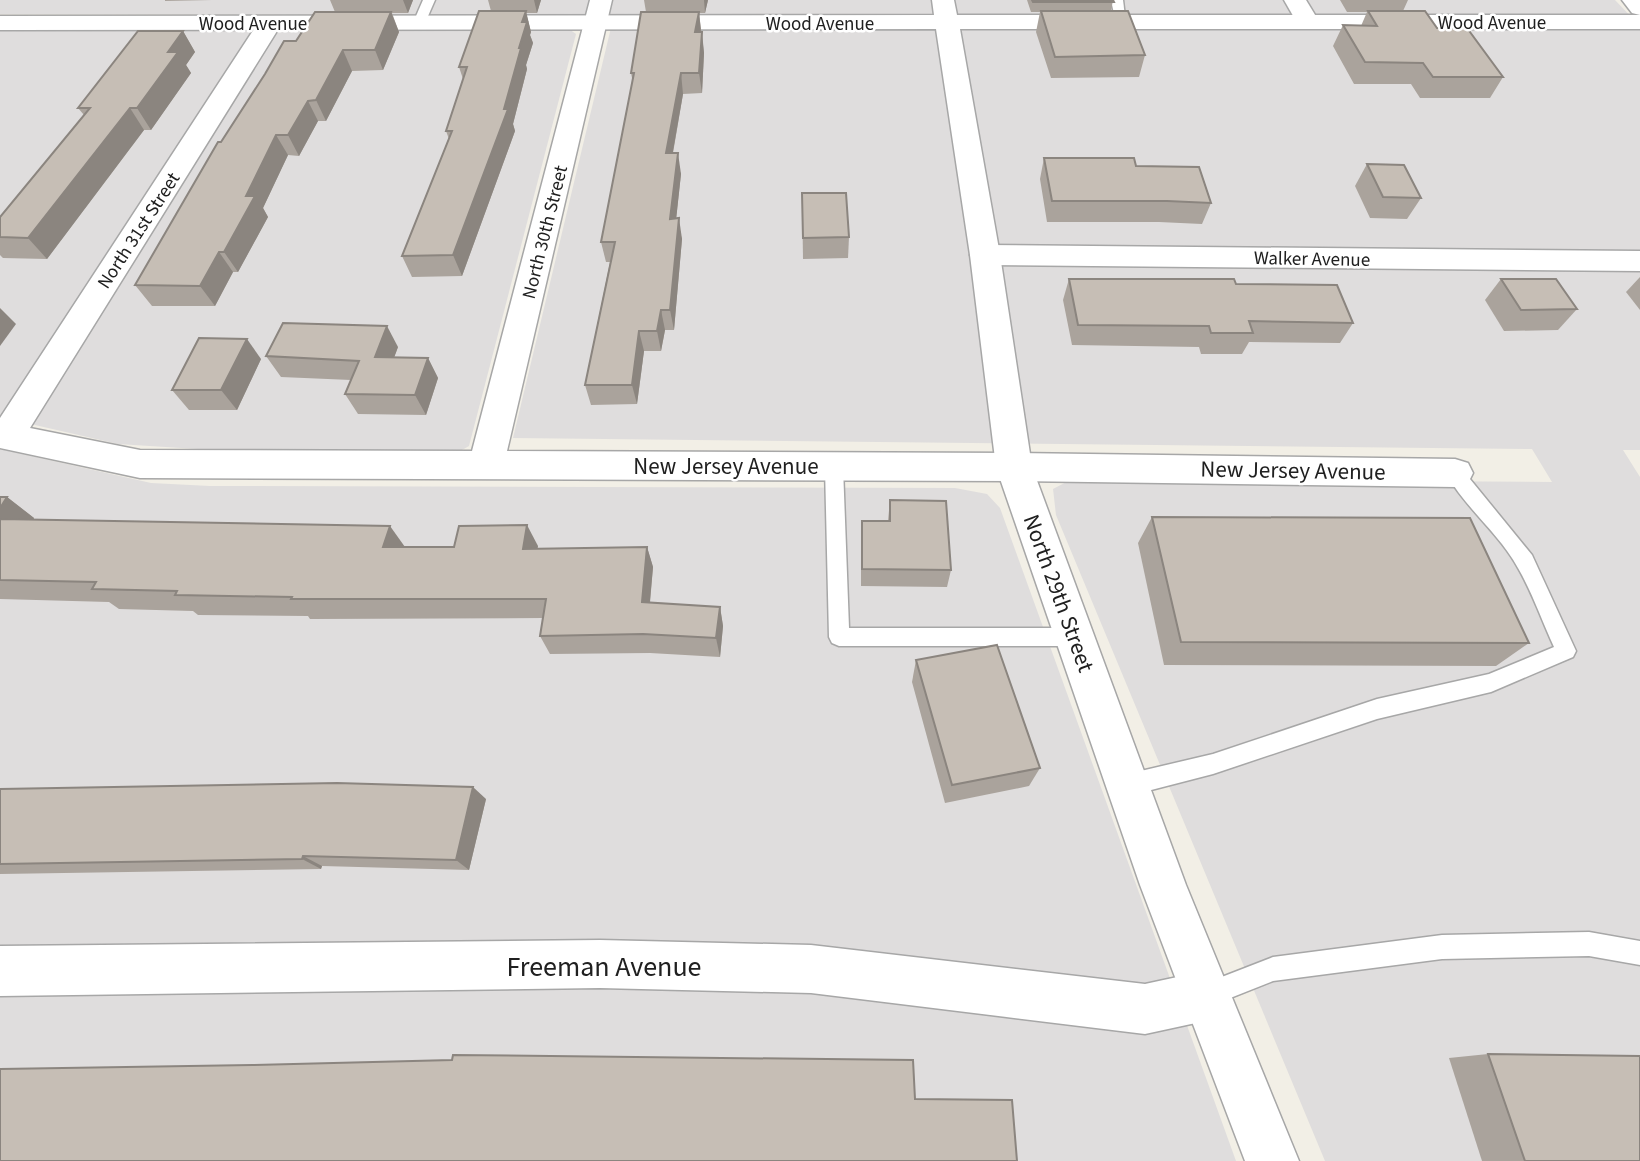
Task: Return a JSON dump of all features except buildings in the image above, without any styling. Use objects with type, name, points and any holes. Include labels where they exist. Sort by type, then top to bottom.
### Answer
[{"type":"street","points":[[1296,0],[1308,23]]},
{"type":"street","points":[[1633,0],[1640,8]]},
{"type":"street","name":"Wood Avenue","points":[[0,23],[256,15],[419,23],[598,12],[1120,12],[1308,23],[1640,22]]},
{"type":"street","name":"North 30th Street","points":[[486,465],[598,12]]},
{"type":"street","name":"North 29th Street","points":[[945,12],[985,255],[1014,467],[1205,996],[1272,1161]]},
{"type":"street","name":"North 31st Street","points":[[3,436],[256,15]]},
{"type":"street","name":"Walker Avenue","points":[[985,255],[1640,261]]},
{"type":"street","name":"New Jersey Avenue","points":[[3,436],[140,464],[1014,467],[1455,473]]},
{"type":"street","name":"Freeman Avenue","points":[[0,971],[640,965],[811,969],[1145,1009],[1205,996]]},
{"type":"lane","points":[[419,23],[429,0]]},
{"type":"lane","points":[[834,467],[839,637],[1075,637]]},
{"type":"lane","points":[[1128,785],[1213,764],[1377,709],[1491,684],[1566,651],[1525,561],[1455,473]]},
{"type":"lane","points":[[1205,996],[1273,969],[1442,947],[1589,944],[1640,953]]},
{"type":"shaded area","points":[[0,0],[1615,0],[1640,26],[1640,450],[1623,450],[1640,477],[1640,1161],[1325,1161],[1056,515],[1053,489],[1072,479],[1552,482],[1532,449],[513,438],[614,15],[0,14]]},
{"type":"shaded area","points":[[569,29],[576,34],[469,446],[455,454],[213,450],[118,444],[0,417],[0,30]]},
{"type":"shaded area","points":[[0,449],[151,483],[210,486],[955,488],[987,494],[1000,508],[1236,1161],[0,1161]]}]
